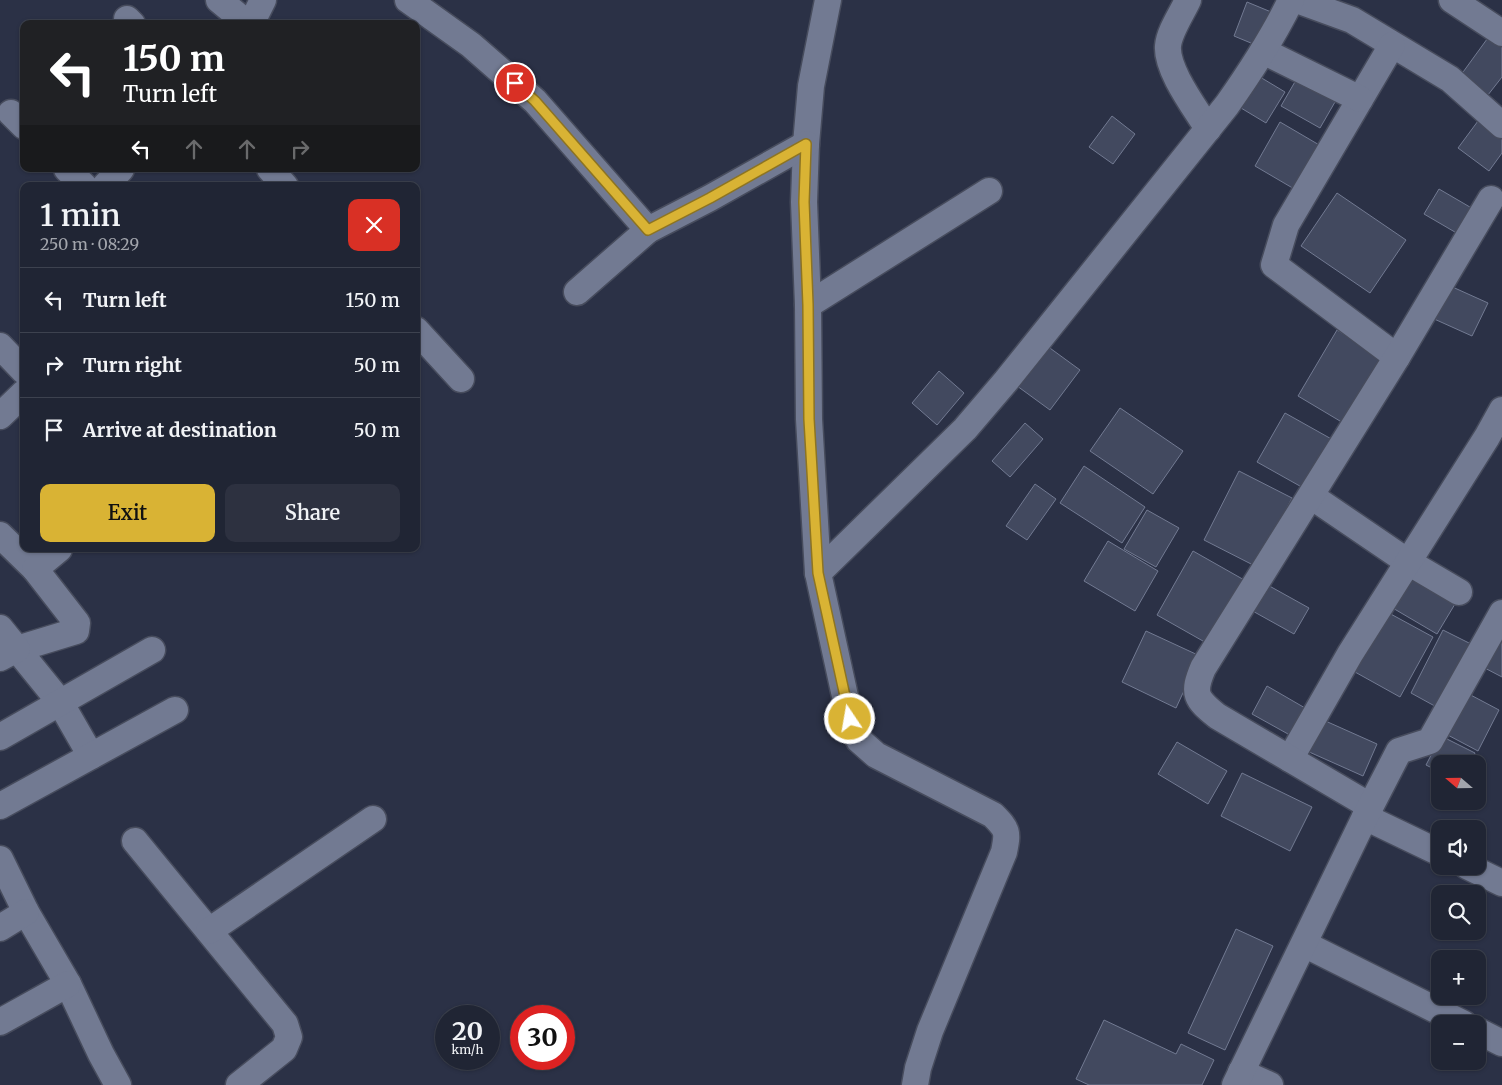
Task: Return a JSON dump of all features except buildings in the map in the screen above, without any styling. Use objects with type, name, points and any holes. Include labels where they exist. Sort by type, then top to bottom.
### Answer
[{"type":"street","points":[[219,0],[245,20]]},
{"type":"street","points":[[252,20],[263,0]]},
{"type":"street","points":[[408,0],[471,45],[535,101],[648,230]]},
{"type":"street","points":[[828,0],[811,86],[804,202],[808,305],[809,419],[818,573],[850,719],[859,740],[876,755],[993,815],[1004,826],[1007,837],[1004,852],[930,1032],[918,1068],[915,1085]]},
{"type":"street","points":[[1188,0],[1168,44],[1168,56],[1173,71],[1208,129]]},
{"type":"street","points":[[818,573],[965,429],[1006,381],[1233,97],[1278,26],[1291,0]]},
{"type":"street","points":[[1297,0],[1352,20],[1450,79],[1502,125]]},
{"type":"street","points":[[1452,0],[1502,33]]},
{"type":"street","points":[[1392,44],[1286,225],[1274,265],[1397,357]]},
{"type":"street","points":[[1263,51],[1360,98]]},
{"type":"street","points":[[577,292],[648,230],[710,198],[806,144]]},
{"type":"street","points":[[69,172],[80,182]]},
{"type":"street","points":[[109,182],[118,172]]},
{"type":"street","points":[[273,172],[281,182]]},
{"type":"street","points":[[808,305],[989,191]]},
{"type":"street","points":[[1431,849],[1368,812],[1290,759],[1217,716],[1202,704],[1197,695],[1198,681],[1203,668],[1397,357],[1491,199]]},
{"type":"street","points":[[420,334],[461,379]]},
{"type":"street","points":[[0,346],[20,367]]},
{"type":"street","points":[[0,416],[20,397]]},
{"type":"street","points":[[1290,759],[1350,654],[1487,437],[1502,410]]},
{"type":"street","points":[[1311,496],[1408,562],[1459,592]]},
{"type":"street","points":[[0,535],[35,569],[77,623],[76,631],[9,654]]},
{"type":"street","points":[[35,569],[55,552]]},
{"type":"street","points":[[1270,1085],[1238,1078],[1399,751],[1430,741],[1502,613]]},
{"type":"street","points":[[0,628],[9,654],[60,702],[92,756]]},
{"type":"street","points":[[0,737],[152,650]]},
{"type":"street","points":[[0,806],[175,710]]},
{"type":"street","points":[[209,931],[373,819]]},
{"type":"street","points":[[135,841],[286,1024],[289,1037],[284,1049],[239,1085]]},
{"type":"street","points":[[0,859],[26,912],[68,984],[117,1085]]},
{"type":"street","points":[[1486,875],[1502,883]]},
{"type":"street","points":[[0,928],[26,912]]},
{"type":"street","points":[[1304,944],[1446,1015]]},
{"type":"street","points":[[0,1022],[68,984]]},
{"type":"street","points":[[1486,1034],[1502,1043]]},
{"type":"route","points":[[515,83],[535,101],[648,230],[710,198],[806,144],[804,202],[808,305],[809,419],[818,573],[850,719]]}]
